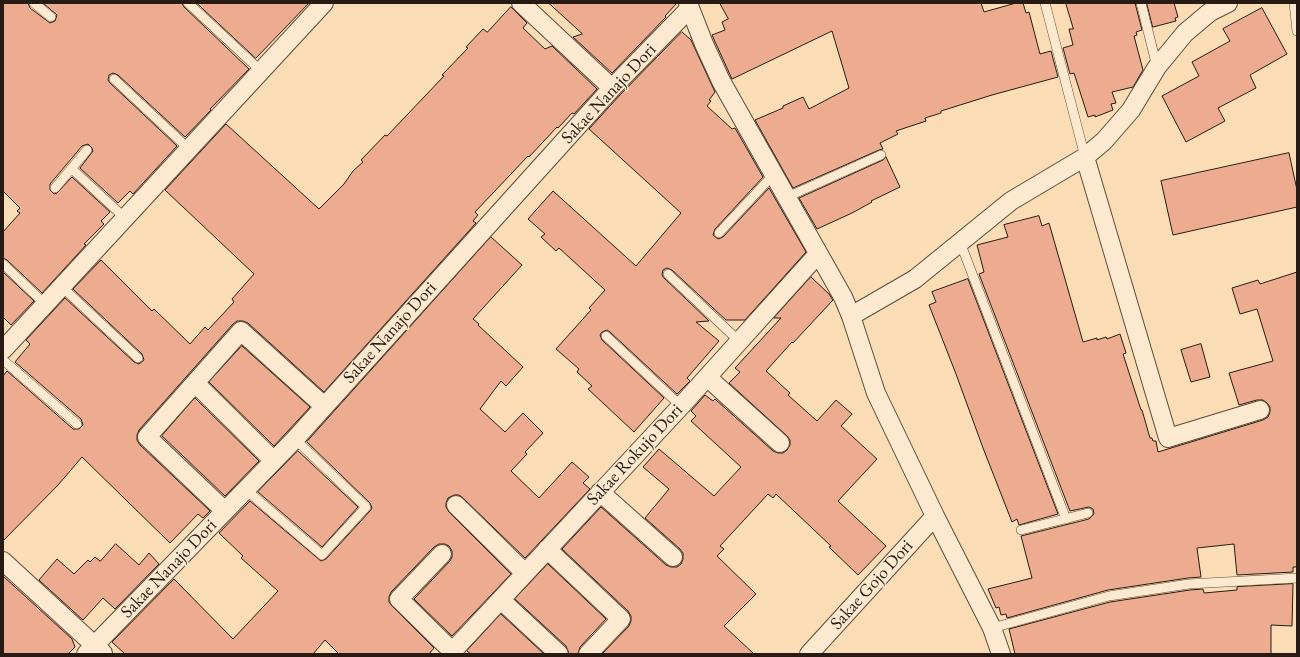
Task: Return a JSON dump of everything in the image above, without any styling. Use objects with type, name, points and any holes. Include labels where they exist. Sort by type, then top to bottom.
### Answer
[{"type":"street","points":[[3,350],[190,150],[324,3]]},
{"type":"street","points":[[521,3],[612,88]]},
{"type":"street","points":[[851,316],[915,279],[1011,201],[1085,157],[1104,141],[1131,110],[1157,67],[1185,33],[1210,12],[1228,3]]},
{"type":"street","points":[[689,6],[721,81],[843,297],[851,316],[876,393],[935,516],[992,628],[1001,654]]},
{"type":"street","name":"Sakae Nanajo Dori","points":[[95,651],[225,510],[295,439],[612,88],[689,6]]},
{"type":"street","points":[[1085,157],[1168,438],[1260,410]]},
{"type":"street","name":"Sakae Rokujo Dori","points":[[453,653],[547,549],[681,406],[818,254]]},
{"type":"street","points":[[225,510],[147,437],[241,331],[324,406]]},
{"type":"street","points":[[707,377],[780,443]]},
{"type":"street","points":[[195,383],[273,460]]},
{"type":"street","points":[[600,492],[673,557]]},
{"type":"street","points":[[456,505],[525,573]]},
{"type":"street","name":"Sakae Gojo Dori","points":[[809,654],[935,516]]},
{"type":"street","points":[[547,549],[621,619],[588,654]]},
{"type":"street","points":[[442,554],[399,599],[453,653]]},
{"type":"street","points":[[3,561],[95,651]]},
{"type":"street","points":[[500,600],[559,654]]},
{"type":"lane","points":[[34,3],[51,17]]},
{"type":"lane","points":[[188,3],[261,71]]},
{"type":"lane","points":[[1045,3],[1085,157]]},
{"type":"lane","points":[[1141,3],[1157,67]]},
{"type":"lane","points":[[1294,3],[1297,31]]},
{"type":"lane","points":[[114,78],[190,150]]},
{"type":"lane","points":[[55,188],[87,150]]},
{"type":"lane","points":[[787,198],[881,155]]},
{"type":"lane","points":[[72,168],[125,218]]},
{"type":"lane","points":[[719,233],[774,174]]},
{"type":"lane","points":[[960,242],[1066,518]]},
{"type":"lane","points":[[3,264],[46,305]]},
{"type":"lane","points":[[668,274],[739,341]]},
{"type":"lane","points":[[62,287],[138,358]]},
{"type":"lane","points":[[606,336],[681,406]]},
{"type":"lane","points":[[3,360],[77,424]]},
{"type":"lane","points":[[246,489],[322,554],[366,507],[295,439]]},
{"type":"lane","points":[[1021,530],[1088,513]]},
{"type":"lane","points":[[992,628],[1109,596],[1189,584],[1297,578]]},
{"type":"building","points":[[3,3],[28,3],[30,8],[50,23],[55,21],[57,15],[43,3],[182,3],[184,7],[249,69],[185,137],[118,75],[113,73],[109,75],[108,80],[110,83],[177,146],[133,194],[130,191],[118,203],[80,168],[93,151],[88,144],[82,146],[50,184],[50,190],[54,194],[57,193],[72,177],[110,212],[101,221],[104,224],[84,244],[86,245],[42,293],[3,258],[3,232],[20,213],[17,211],[20,208],[3,191]]},
{"type":"building","points":[[197,3],[309,3],[256,58]]},
{"type":"building","points":[[549,3],[677,3],[665,16],[666,17],[612,73],[573,37],[582,34]]},
{"type":"building","points":[[720,3],[981,3],[984,12],[1016,3],[1023,3],[1026,13],[1029,12],[1040,54],[1051,51],[1058,77],[941,111],[941,113],[925,118],[926,121],[896,131],[898,134],[880,143],[883,149],[793,188],[755,120],[783,108],[783,106],[803,97],[809,109],[849,88],[832,31],[732,79],[712,35],[725,30],[722,22],[728,19]]},
{"type":"building","points":[[1066,3],[1135,3],[1142,30],[1136,32],[1137,35],[1134,36],[1143,70],[1133,87],[1112,92],[1116,103],[1111,104],[1113,110],[1095,117],[1095,115],[1088,117],[1074,73],[1070,74],[1063,48],[1073,45],[1069,29],[1073,29]]},
{"type":"building","points":[[1147,3],[1174,3],[1178,17],[1175,18],[1176,21],[1153,27]]},
{"type":"building","points":[[511,7],[527,23],[523,28],[545,49],[552,46],[597,89],[574,114],[572,113],[529,157],[528,156],[475,212],[478,215],[473,221],[476,223],[324,392],[248,323],[237,321],[139,430],[137,435],[137,440],[140,445],[210,511],[203,518],[198,514],[170,543],[82,457],[59,484],[3,541],[3,376],[7,371],[73,429],[79,429],[83,425],[81,419],[15,362],[30,344],[26,340],[65,298],[134,362],[139,364],[144,360],[142,354],[73,289],[101,260],[152,311],[154,309],[190,344],[205,327],[208,330],[234,302],[232,299],[254,274],[165,190],[226,124],[319,209],[363,162],[361,160],[385,135],[387,136],[444,76],[442,75],[468,48],[466,47],[483,29],[487,32]]},
{"type":"building","points":[[1262,8],[1287,54],[1250,75],[1256,88],[1218,108],[1225,121],[1186,142],[1162,96],[1199,76],[1192,62],[1230,41],[1223,29]]},
{"type":"building","points":[[682,32],[691,40],[715,92],[709,100],[711,101],[707,106],[732,129],[735,128],[763,177],[715,229],[713,235],[718,239],[723,237],[769,188],[806,252],[745,320],[726,320],[672,270],[667,268],[663,270],[662,275],[664,278],[709,321],[696,322],[719,341],[687,378],[690,381],[677,394],[610,332],[607,330],[602,332],[600,335],[602,340],[664,398],[634,432],[588,389],[592,386],[577,372],[579,369],[556,349],[591,310],[589,308],[605,290],[559,248],[556,251],[541,237],[545,234],[528,219],[553,191],[636,266],[681,213],[589,129]]},
{"type":"building","points":[[1289,153],[1297,190],[1297,207],[1173,235],[1161,181]]},
{"type":"building","points":[[886,157],[900,187],[871,201],[872,202],[852,213],[817,229],[799,198],[883,160]]},
{"type":"building","points":[[1039,216],[1042,226],[1049,223],[1083,342],[1097,338],[1097,340],[1106,337],[1107,339],[1120,334],[1126,353],[1123,354],[1150,438],[1152,438],[1153,441],[1156,441],[1158,452],[1263,420],[1268,417],[1270,407],[1263,400],[1257,400],[1239,405],[1229,373],[1273,361],[1257,309],[1240,314],[1232,288],[1258,280],[1260,284],[1297,272],[1297,567],[1293,567],[1293,572],[1237,575],[1234,544],[1197,548],[1201,577],[1108,590],[1007,618],[1006,614],[1001,615],[999,607],[996,608],[988,589],[1032,578],[1021,536],[1089,519],[1094,514],[1093,509],[1089,507],[1070,511],[979,274],[984,272],[977,245],[1008,237],[1004,225]]},
{"type":"building","points":[[491,237],[522,265],[473,319],[523,367],[506,386],[501,381],[480,409],[505,432],[523,413],[543,433],[525,452],[527,454],[511,471],[539,498],[572,462],[589,477],[583,483],[590,489],[525,558],[463,498],[459,495],[454,495],[448,498],[446,507],[449,512],[511,574],[452,636],[414,599],[450,561],[452,557],[452,551],[449,546],[439,544],[434,547],[391,592],[389,597],[389,602],[392,606],[434,648],[429,654],[339,654],[325,640],[313,654],[125,654],[112,642],[174,579],[233,639],[278,591],[241,558],[243,556],[219,533],[250,501],[321,561],[326,559],[370,511],[372,508],[370,503],[307,442]]},
{"type":"building","points":[[3,272],[34,301],[11,325],[3,317]]},
{"type":"building","points":[[811,277],[829,294],[833,300],[766,371],[790,393],[788,395],[817,421],[836,400],[852,414],[841,426],[877,459],[838,501],[886,546],[858,575],[829,547],[831,546],[776,494],[773,498],[768,494],[720,546],[724,549],[717,556],[756,594],[724,626],[754,654],[602,654],[629,626],[631,616],[628,611],[562,549],[601,507],[666,565],[677,567],[681,564],[683,553],[680,549],[645,518],[669,489],[643,467],[659,449],[714,496],[741,467],[691,421],[696,416],[691,411],[705,395],[713,401],[715,399],[773,451],[783,453],[787,450],[790,445],[790,440],[787,436],[729,383],[740,372],[735,368],[781,318],[774,318]]},
{"type":"building","points":[[968,279],[1058,514],[1019,525],[1017,519],[1012,522],[983,448],[929,305],[936,302],[932,292]]},
{"type":"building","points":[[1201,344],[1210,377],[1191,382],[1181,350]]},
{"type":"building","points":[[242,346],[310,407],[274,446],[209,382]]},
{"type":"building","points":[[195,398],[259,461],[225,496],[162,436]]},
{"type":"building","points":[[298,451],[358,507],[322,547],[258,492]]},
{"type":"building","points":[[116,544],[139,565],[149,553],[159,564],[115,609],[103,598],[83,620],[39,580],[57,559],[74,574],[88,560],[90,562],[95,557],[100,561]]},
{"type":"building","points":[[548,564],[606,619],[580,647],[578,654],[569,654],[566,646],[515,599]]},
{"type":"building","points":[[3,576],[72,639],[75,647],[68,654],[3,654]]},
{"type":"building","points":[[1293,584],[1292,626],[1271,625],[1271,654],[1015,654],[1009,629],[1110,602],[1190,590],[1203,589],[1204,593],[1237,590],[1237,587]]},
{"type":"building","points":[[501,614],[544,654],[471,654],[467,651]]}]
